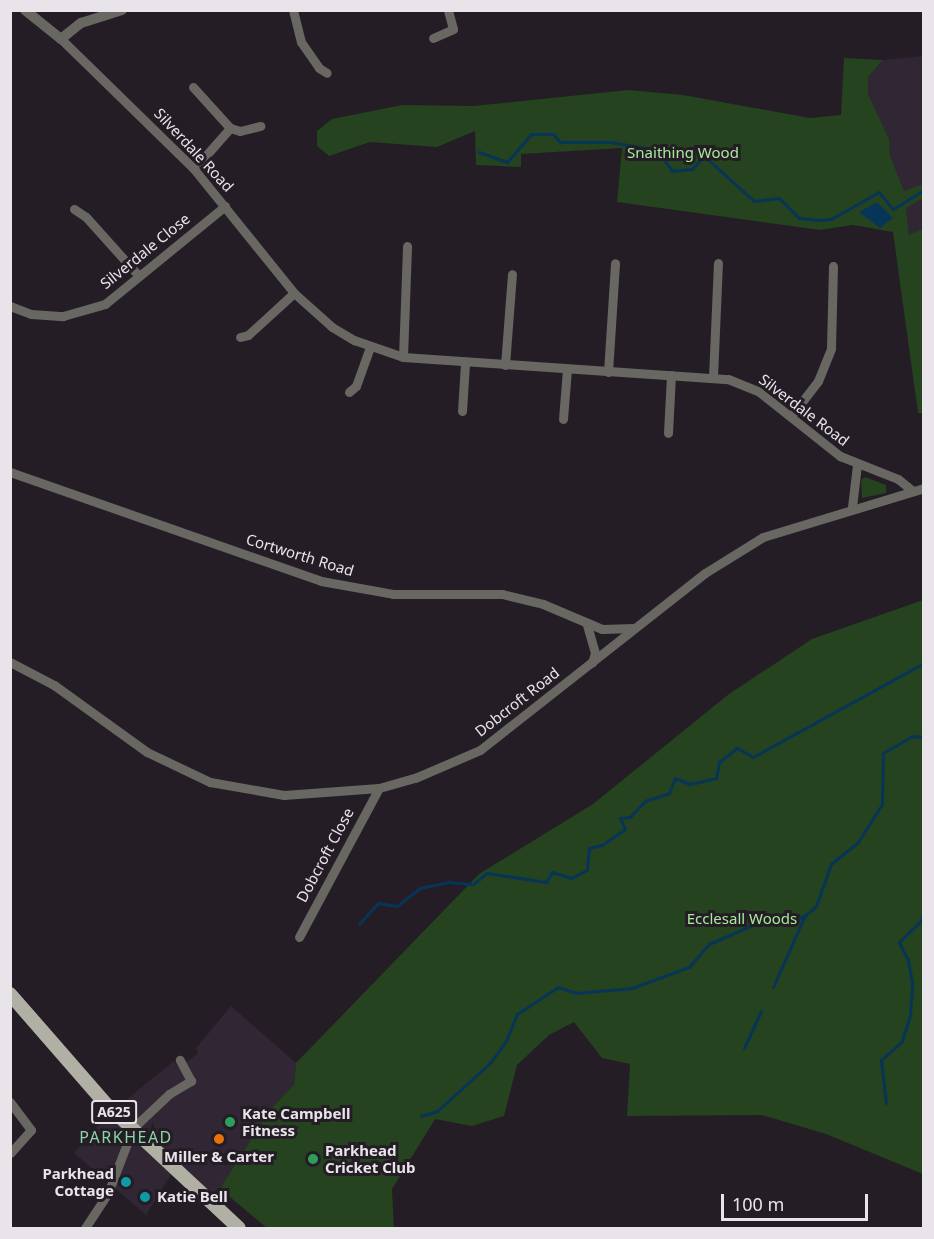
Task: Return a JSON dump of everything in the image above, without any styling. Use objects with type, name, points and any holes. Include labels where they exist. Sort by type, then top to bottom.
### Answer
[{"type":"main road","name":"A625","points":[[10,994],[107,1106],[132,1128],[225,1223],[239,1228]]},
{"type":"street","points":[[25,10],[61,39],[81,22],[122,10]]},
{"type":"street","points":[[293,10],[301,42],[319,68],[327,73]]},
{"type":"street","points":[[434,38],[453,29],[448,10]]},
{"type":"street","name":"Silverdale Road","points":[[61,39],[194,169],[294,293],[332,327],[370,347],[403,357],[465,363],[713,377],[744,384],[857,465],[898,479],[913,491]]},
{"type":"street","points":[[193,87],[230,128],[240,131],[260,126]]},
{"type":"street","points":[[194,169],[230,128]]},
{"type":"street","name":"Silverdale Close","points":[[10,306],[47,316],[77,314],[105,304],[225,206]]},
{"type":"street","points":[[74,209],[86,216],[139,276]]},
{"type":"street","points":[[403,357],[407,246]]},
{"type":"street","points":[[608,372],[615,263]]},
{"type":"street","points":[[713,377],[718,263]]},
{"type":"street","points":[[791,416],[818,381],[831,348],[833,266]]},
{"type":"street","points":[[505,365],[512,274]]},
{"type":"street","points":[[240,337],[248,335],[294,293]]},
{"type":"street","points":[[349,392],[356,386],[370,347]]},
{"type":"street","points":[[462,411],[465,363]]},
{"type":"street","points":[[563,419],[567,369]]},
{"type":"street","points":[[668,433],[671,375]]},
{"type":"street","points":[[852,507],[857,465]]},
{"type":"street","name":"Cortworth Road","points":[[10,472],[321,580],[393,594],[502,594],[543,604],[587,625],[616,631],[636,628]]},
{"type":"street","name":"Dobcroft Road","points":[[10,662],[54,685],[147,752],[210,782],[285,795],[379,788],[480,750],[705,573],[763,537],[852,507],[924,488]]},
{"type":"street","points":[[587,625],[595,653],[592,663]]},
{"type":"street","name":"Dobcroft Close","points":[[299,937],[379,788]]},
{"type":"street","points":[[85,1228],[108,1193],[132,1128],[169,1094],[191,1081],[180,1060]]},
{"type":"street","points":[[10,1102],[31,1130],[10,1153]]},
{"type":"shaded area","points":[[923,56],[923,361],[904,191],[890,155],[889,139],[868,94],[868,77],[883,60]]},
{"type":"shaded area","points":[[231,1006],[296,1063],[294,1085],[221,1187],[225,1193],[216,1206],[175,1168],[146,1215],[74,1153],[105,1118],[138,1090],[174,1061],[179,1068],[198,1053],[196,1048]]},
{"type":"green space","name":"Snaithing Wood","points":[[844,58],[883,60],[868,77],[868,94],[889,139],[890,155],[904,191],[923,184],[923,198],[906,208],[909,235],[923,229],[923,413],[918,413],[893,232],[853,225],[820,230],[617,202],[622,148],[521,154],[521,167],[476,165],[475,131],[437,147],[370,142],[329,156],[317,146],[317,131],[332,119],[402,105],[474,106],[628,90],[683,95],[810,118],[841,115]]},
{"type":"green space","points":[[865,477],[886,485],[886,493],[862,498],[861,480]]},
{"type":"green space","name":"Ecclesall Woods","points":[[923,600],[923,1174],[826,1134],[762,1115],[627,1116],[630,1064],[602,1058],[574,1022],[549,1035],[517,1065],[504,1116],[472,1126],[435,1119],[392,1189],[394,1228],[267,1228],[225,1193],[221,1187],[254,1135],[253,1127],[294,1085],[296,1063],[479,874],[593,804],[729,694],[812,639]]},
{"type":"water","points":[[877,202],[893,218],[880,228],[859,212]]},
{"type":"waterway","points":[[479,152],[507,162],[531,134],[553,134],[560,142],[610,142],[657,150],[672,171],[692,169],[704,156],[754,201],[779,198],[799,218],[819,220],[831,219],[879,192],[893,209],[924,190]]},
{"type":"waterway","points":[[359,924],[378,903],[397,906],[420,888],[448,882],[473,884],[487,873],[546,882],[552,872],[571,878],[587,870],[589,848],[602,845],[625,829],[620,818],[630,817],[645,801],[669,793],[675,778],[690,784],[716,778],[719,762],[737,748],[753,757],[924,663]]},
{"type":"waterway","points":[[421,1116],[437,1111],[490,1063],[506,1041],[517,1014],[558,987],[576,993],[632,988],[689,967],[709,944],[753,925],[785,924],[806,915],[816,906],[831,864],[858,842],[882,804],[883,753],[912,736],[924,737]]},
{"type":"waterway","points":[[886,1103],[881,1060],[902,1041],[910,1015],[912,983],[908,960],[899,942],[921,921],[924,914]]},
{"type":"waterway","points":[[773,987],[805,915]]},
{"type":"waterway","points":[[744,1048],[761,1011]]},
{"type":"place","name":"Kate Campbell Fitness","points":[[230,1122]]},
{"type":"place","name":"Miller & Carter","points":[[219,1139]]},
{"type":"place","name":"Parkhead Cricket Club","points":[[313,1159]]},
{"type":"place","name":"Parkhead Cottage","points":[[126,1182]]},
{"type":"place","name":"Katie Bell","points":[[145,1197]]},
{"type":"district","name":"PARKHEAD","points":[[126,1137]]}]
